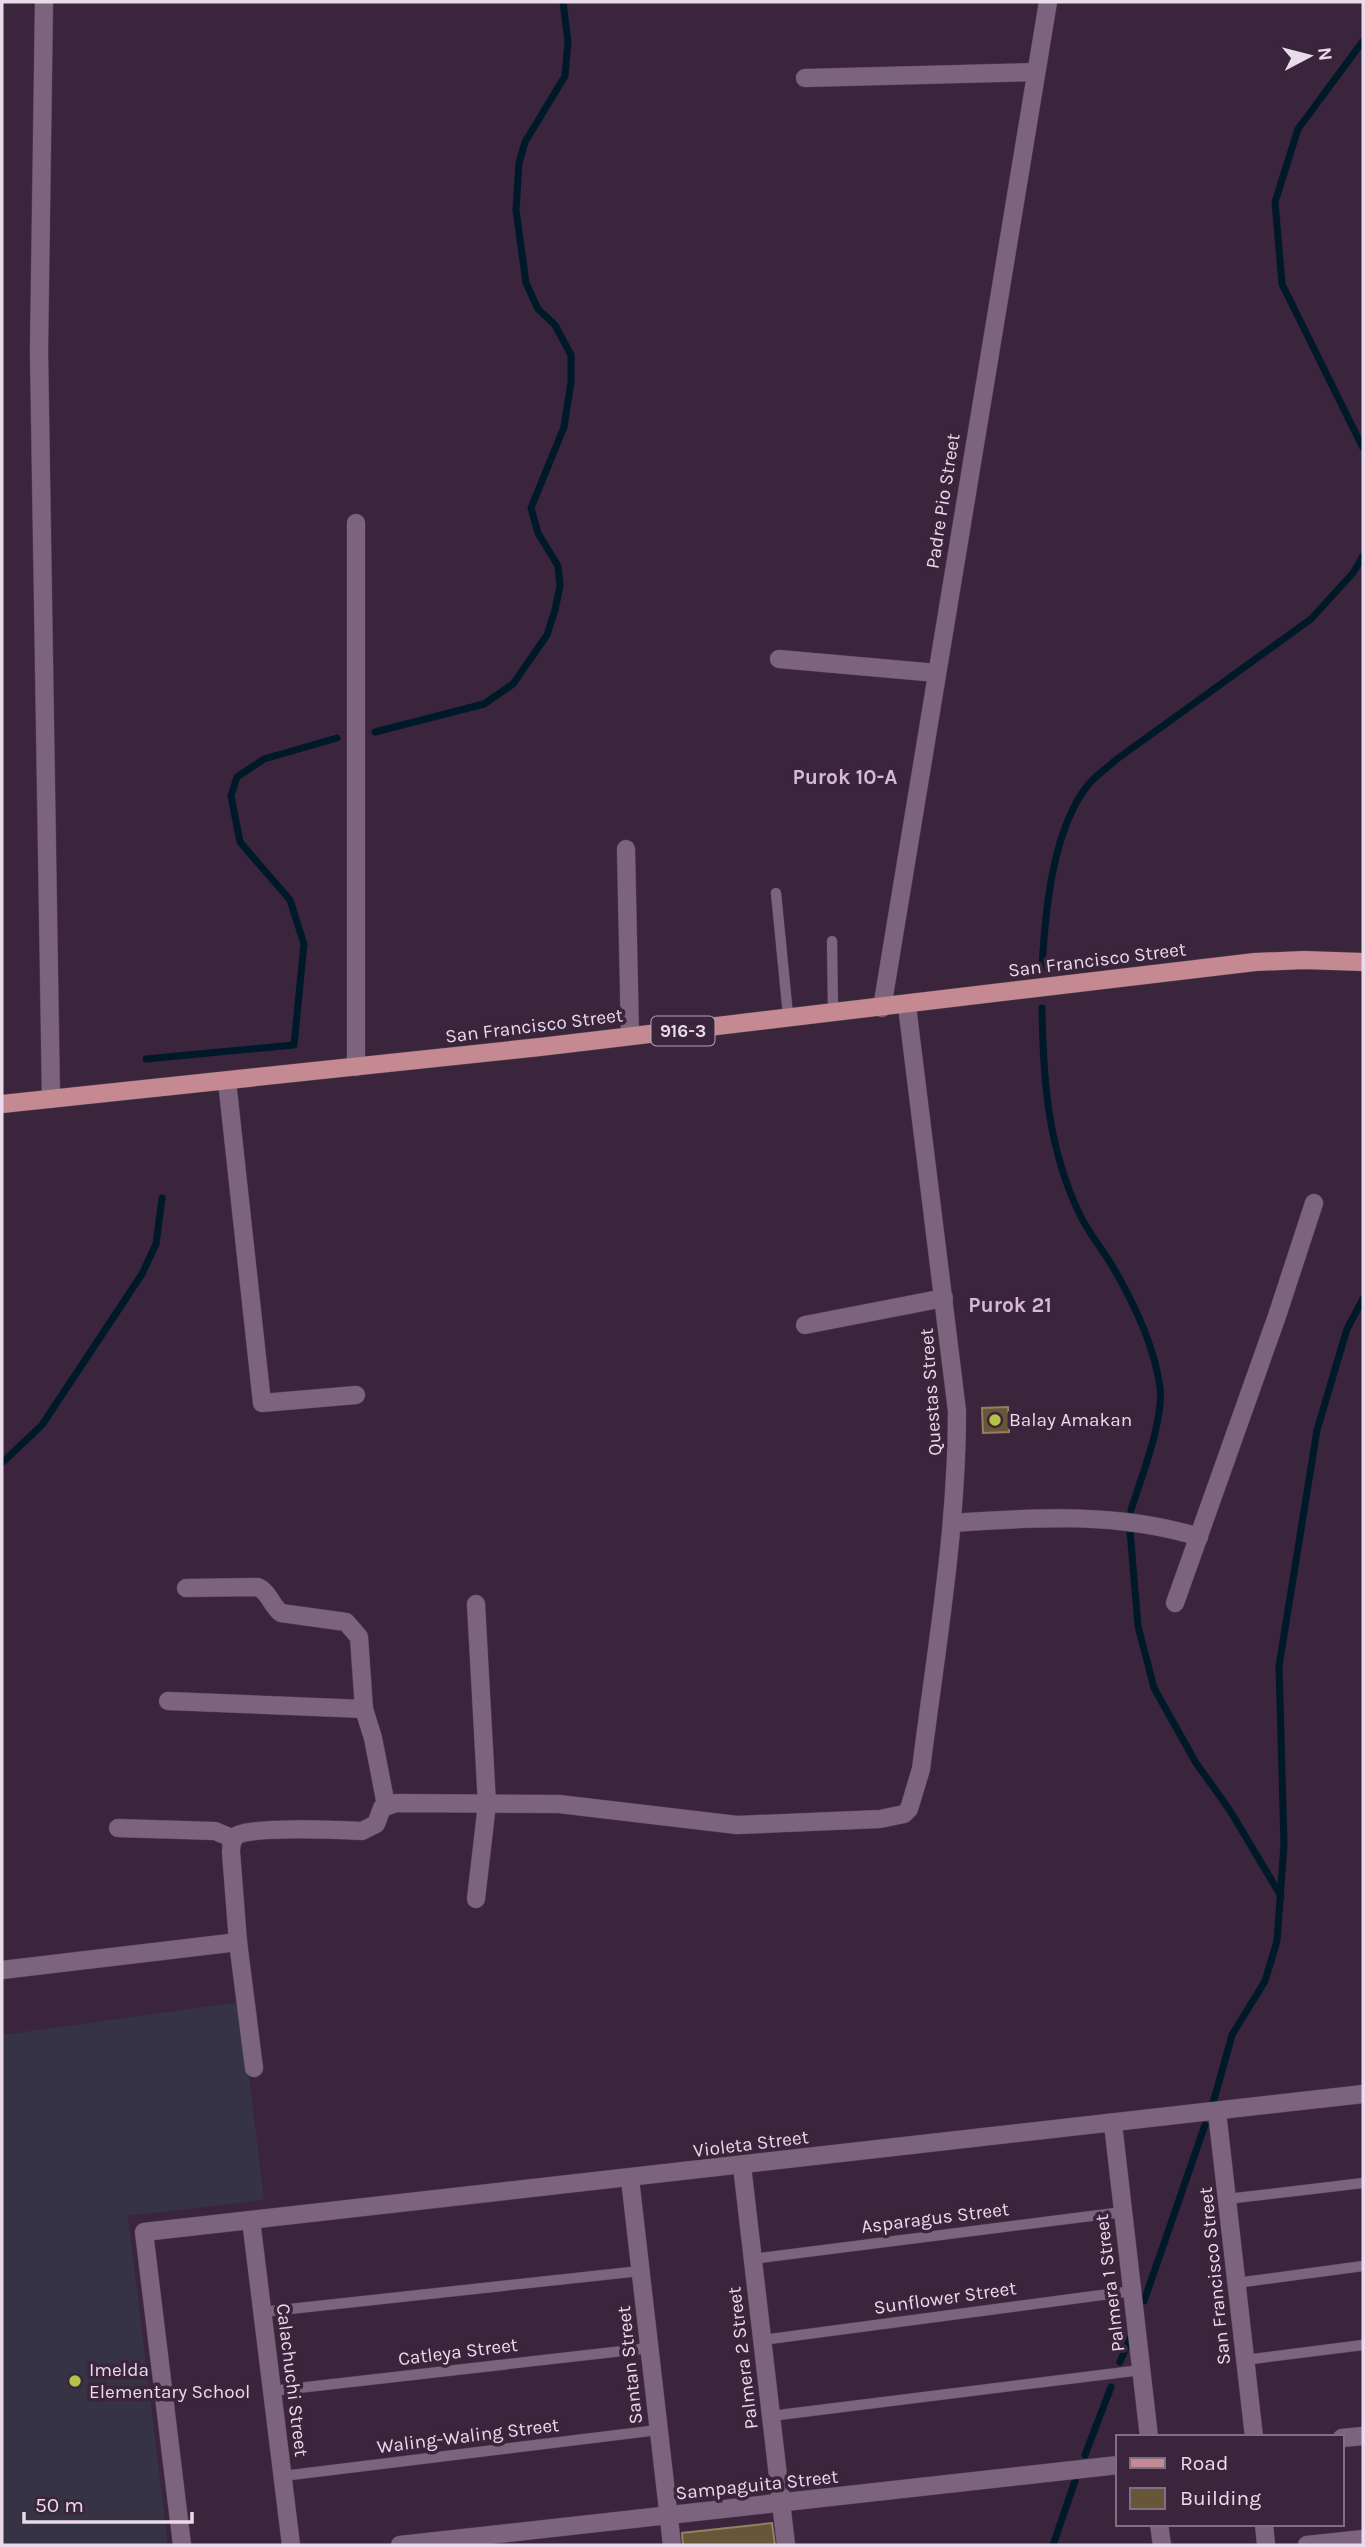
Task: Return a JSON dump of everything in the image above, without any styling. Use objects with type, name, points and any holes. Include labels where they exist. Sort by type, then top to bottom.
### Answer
[{"type":"main road","name":"San Francisco Street","points":[[2,1104],[356,1067],[788,1016],[907,1006],[1255,962],[1363,962]]},
{"type":"street","points":[[44,2],[39,351],[51,1099]]},
{"type":"street","name":"Padre Pio Street","points":[[883,1008],[1048,2]]},
{"type":"street","points":[[805,78],[1036,72]]},
{"type":"street","points":[[356,523],[356,1067]]},
{"type":"street","points":[[779,659],[937,673]]},
{"type":"street","points":[[626,849],[630,1036]]},
{"type":"street","name":"Questas Street","points":[[487,1804],[559,1804],[737,1825],[880,1819],[904,1814],[909,1809],[918,1788],[953,1523],[957,1411],[907,1006]]},
{"type":"street","points":[[226,1081],[262,1403],[355,1395]]},
{"type":"street","points":[[1175,1603],[1314,1203]]},
{"type":"street","points":[[805,1325],[944,1298]]},
{"type":"street","points":[[953,1523],[1067,1517],[1168,1528],[1199,1537]]},
{"type":"street","points":[[118,1828],[215,1831],[234,1839],[256,1831],[362,1831],[376,1824],[386,1805],[373,1738],[364,1709],[359,1637],[346,1622],[281,1613],[273,1607],[265,1590],[258,1587],[186,1588]]},
{"type":"street","points":[[476,1604],[487,1804],[476,1899]]},
{"type":"street","points":[[169,1701],[364,1709]]},
{"type":"street","points":[[386,1805],[487,1804]]},
{"type":"street","points":[[234,1839],[231,1852],[238,1942],[254,2068]]},
{"type":"street","points":[[2,1970],[238,1942]]},
{"type":"street","name":"Violeta Street","points":[[182,2545],[144,2232],[1363,2094]]},
{"type":"street","name":"San Francisco Street","points":[[1217,2112],[1254,2435]]},
{"type":"street","name":"Palmera 1 Street","points":[[1113,2124],[1149,2435]]},
{"type":"street","name":"Palmera 2 Street","points":[[742,2166],[786,2545]]},
{"type":"street","name":"Santan Street","points":[[630,2179],[672,2545]]},
{"type":"street","name":"Calachuchi Street","points":[[251,2220],[291,2545]]},
{"type":"street","points":[[1344,2438],[1363,2436]]},
{"type":"street","name":"Sampaguita Street","points":[[400,2545],[1116,2465]]},
{"type":"street","points":[[1159,2526],[1162,2545]]},
{"type":"street","points":[[1264,2526],[1266,2545]]},
{"type":"street","points":[[1307,2545],[1363,2539]]},
{"type":"lane","points":[[776,893],[788,1016]]},
{"type":"lane","points":[[832,941],[833,1012]]},
{"type":"lane","points":[[1227,2199],[1363,2183]]},
{"type":"lane","name":"Asparagus Street","points":[[752,2259],[1123,2212]]},
{"type":"lane","points":[[1236,2283],[1363,2266]]},
{"type":"lane","points":[[262,2312],[640,2271]]},
{"type":"lane","name":"Sunflower Street","points":[[762,2340],[1132,2291]]},
{"type":"lane","points":[[1245,2360],[1363,2345]]},
{"type":"lane","name":"Catleya Street","points":[[272,2392],[649,2348]]},
{"type":"lane","points":[[771,2417],[1141,2370]]},
{"type":"lane","name":"Waling-Waling Street","points":[[283,2476],[658,2430]]},
{"type":"shaded area","name":"Imelda Elementary School","points":[[240,2002],[264,2200],[128,2216],[168,2545],[2,2545],[2,2035]]},
{"type":"building","points":[[1008,1407],[1009,1432],[983,1433],[982,1408]]},
{"type":"building","points":[[772,2523],[775,2545],[683,2545],[682,2533]]},
{"type":"waterway","points":[[375,732],[484,704],[513,684],[547,635],[555,610],[560,586],[558,566],[538,533],[531,508],[564,427],[571,382],[571,355],[555,325],[538,309],[526,283],[516,210],[519,163],[525,142],[565,76],[568,42],[563,2]]},
{"type":"waterway","points":[[1363,41],[1298,129],[1275,202],[1282,284],[1363,448]]},
{"type":"waterway","points":[[1042,968],[1048,898],[1058,848],[1066,825],[1088,785],[1117,759],[1311,619],[1353,573],[1363,556]]},
{"type":"waterway","points":[[146,1059],[294,1045],[304,944],[290,900],[240,842],[231,796],[237,777],[264,759],[337,738]]},
{"type":"waterway","points":[[1042,1008],[1049,1114],[1061,1165],[1084,1222],[1114,1269],[1136,1311],[1153,1356],[1160,1387],[1159,1416],[1131,1510]]},
{"type":"waterway","points":[[2,1463],[42,1425],[142,1274],[156,1244],[162,1198]]},
{"type":"waterway","points":[[1213,2103],[1232,2035],[1265,1981],[1277,1941],[1284,1844],[1279,1666],[1317,1430],[1347,1329],[1363,1299]]},
{"type":"waterway","points":[[1130,1531],[1138,1626],[1154,1688],[1196,1763],[1229,1809],[1281,1896]]},
{"type":"waterway","points":[[1144,2301],[1205,2125]]},
{"type":"waterway","points":[[1120,2362],[1131,2336]]},
{"type":"waterway","points":[[1085,2455],[1111,2387]]},
{"type":"waterway","points":[[1053,2545],[1075,2481]]},
{"type":"place","name":"Balay Amakan","points":[[995,1420]]},
{"type":"place","name":"Imelda Elementary School","points":[[75,2381]]},
{"type":"district","name":"Purok 10-A","points":[[845,777]]},
{"type":"district","name":"Purok 21","points":[[1010,1305]]}]
